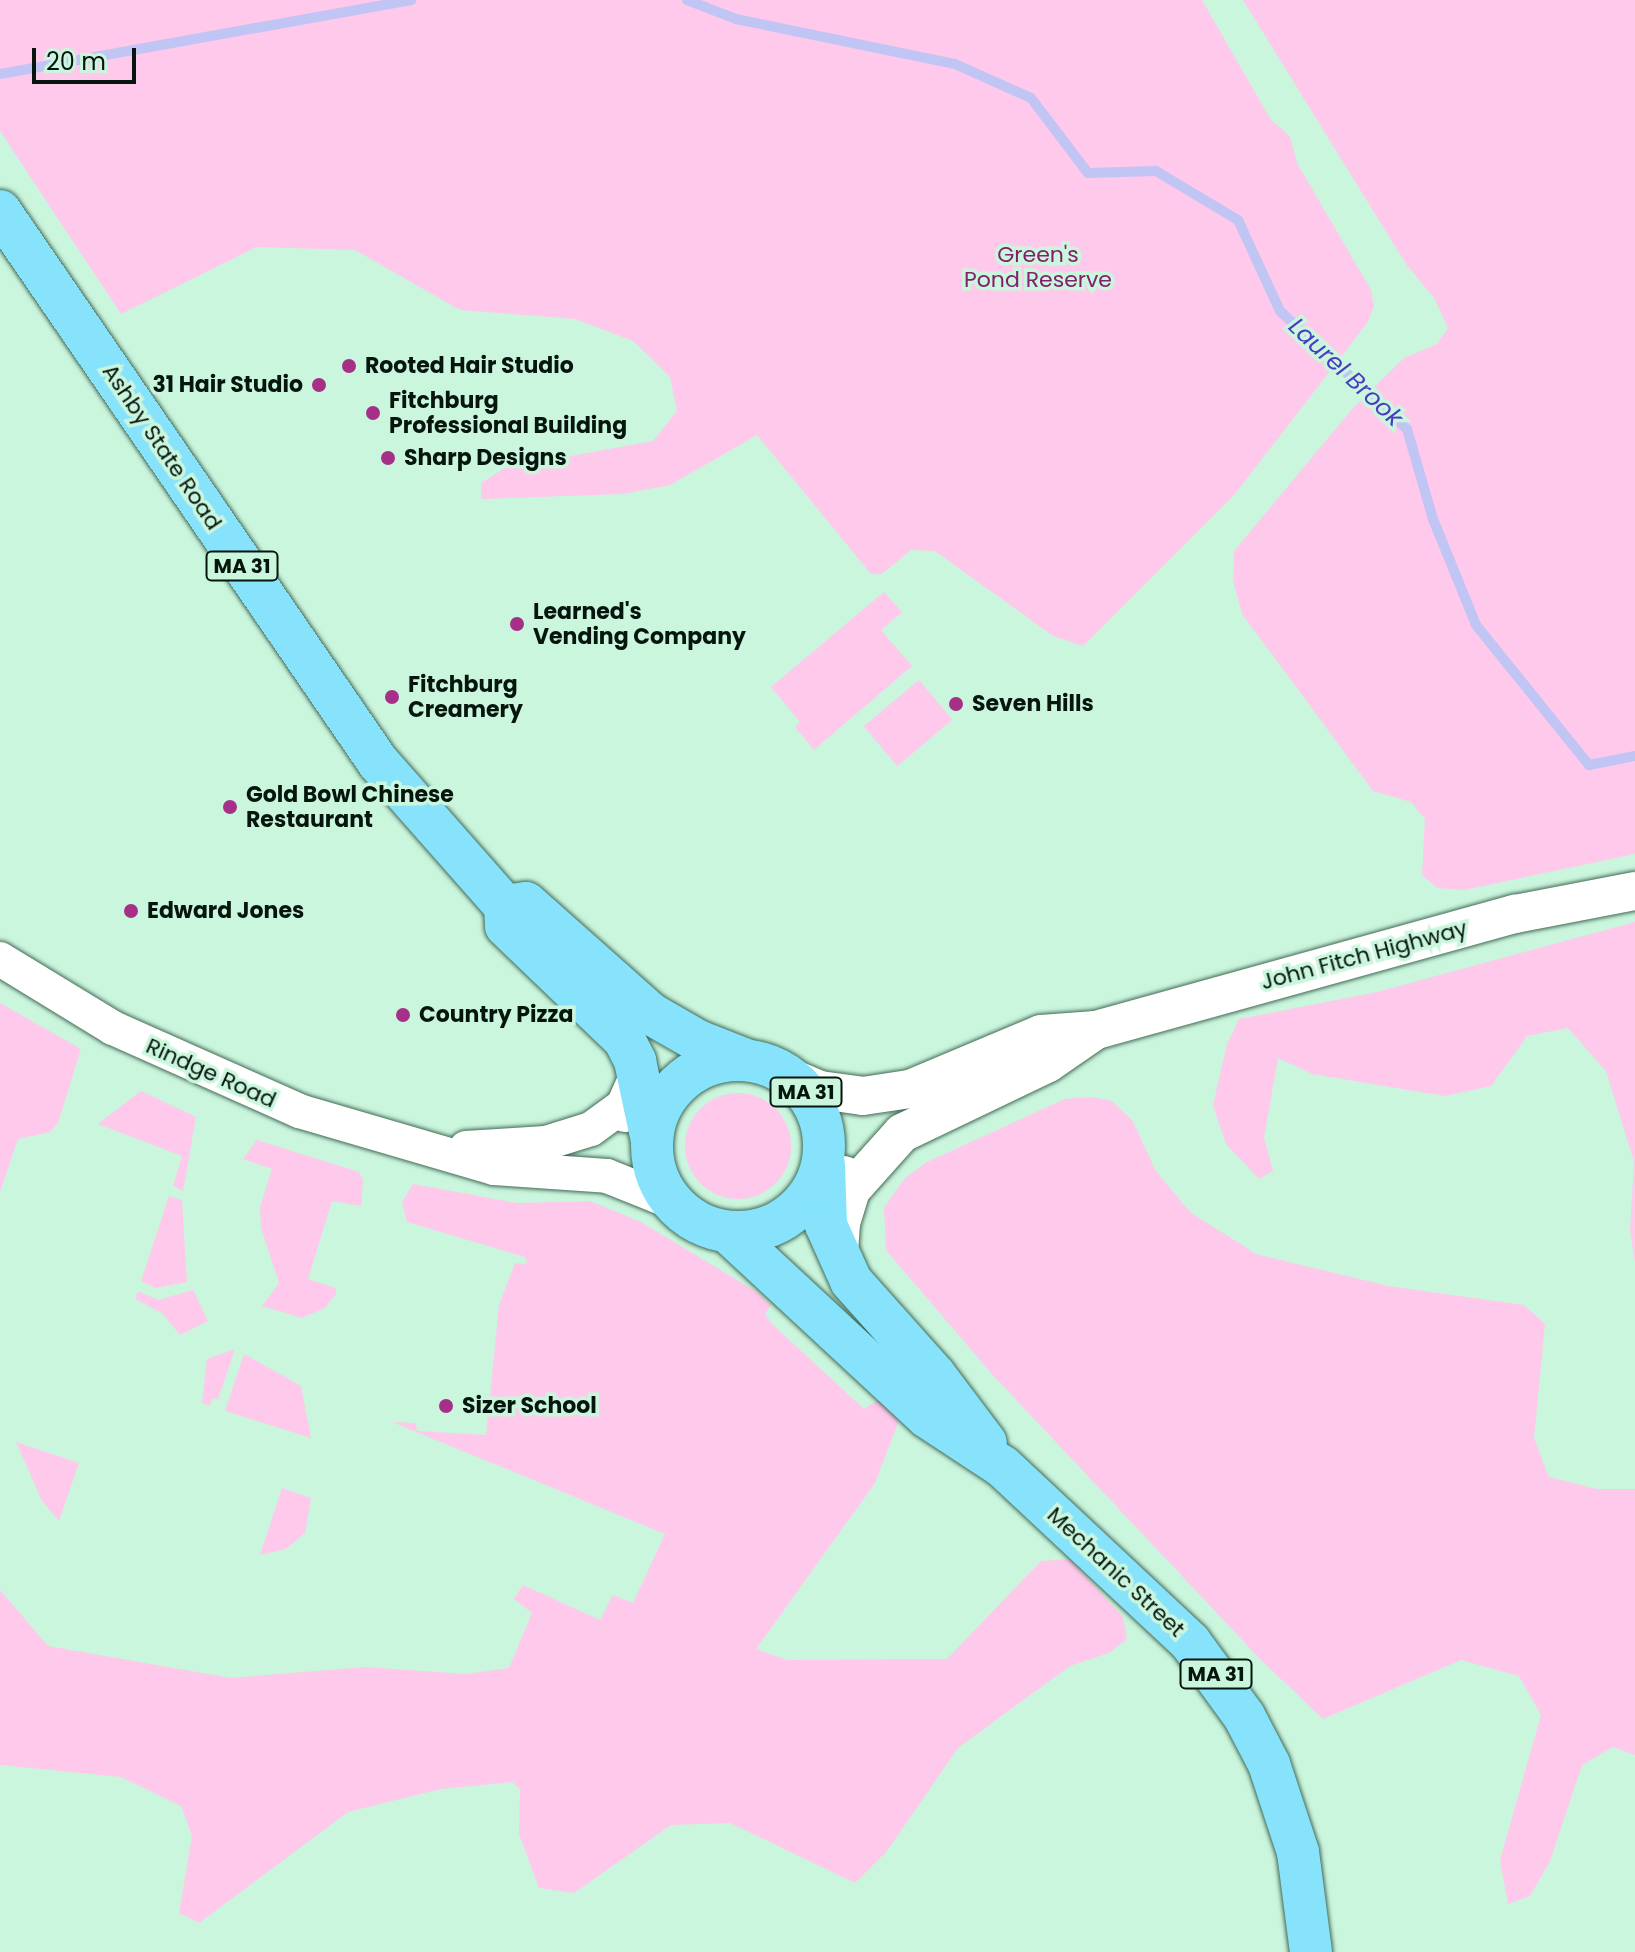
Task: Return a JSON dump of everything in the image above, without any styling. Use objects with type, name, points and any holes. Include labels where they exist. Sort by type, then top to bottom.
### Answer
[{"type":"main road","name":"Ashby State Road","points":[[0,211],[334,703],[423,817],[505,906],[506,926],[624,1039],[639,1107]]},
{"type":"main road","name":"John Fitch Highway","points":[[794,1079],[844,1095],[888,1094],[1041,1034],[1096,1030],[1515,914],[1635,891]]},
{"type":"main road","points":[[505,906],[526,903],[651,1014],[698,1041],[747,1060]]},
{"type":"main road","name":"John Fitch Highway","points":[[813,1186],[902,1133],[1048,1063],[1096,1030]]},
{"type":"main road","points":[[639,1107],[661,1108],[682,1080],[713,1064],[747,1060]]},
{"type":"main road","name":"MA 31","points":[[747,1060],[794,1079],[815,1106],[813,1186]]},
{"type":"main road","name":"MA 31","points":[[639,1107],[656,1173],[672,1202],[697,1222],[728,1232]]},
{"type":"main road","name":"John Fitch Highway","points":[[841,1262],[841,1223],[851,1190],[902,1133]]},
{"type":"main road","points":[[728,1232],[762,1229],[813,1186]]},
{"type":"main road","name":"Mechanic Street","points":[[813,1186],[841,1262],[862,1296],[934,1374],[1003,1467]]},
{"type":"main road","name":"Mechanic Street","points":[[728,1232],[927,1417],[1003,1467],[1190,1642],[1244,1716],[1269,1764],[1298,1852],[1311,1952]]},
{"type":"street","name":"Rindge Road","points":[[0,959],[113,1028],[250,1093],[517,1172],[607,1176],[672,1202]]},
{"type":"street","name":"Rindge Road","points":[[437,1149],[535,1144],[591,1129],[639,1107]]},
{"type":"green space","name":"Green's Pond Reserve","points":[[0,0],[1202,0],[1271,120],[1290,136],[1297,163],[1371,290],[1374,307],[1367,323],[1235,494],[1083,646],[1053,636],[935,551],[911,550],[882,574],[871,574],[757,435],[670,485],[623,494],[481,499],[481,483],[505,468],[653,441],[677,411],[670,377],[633,341],[575,319],[460,310],[355,250],[257,247],[121,314],[0,131]]},
{"type":"green space","points":[[1243,0],[1635,0],[1635,854],[1464,890],[1437,888],[1422,875],[1425,819],[1411,802],[1373,791],[1242,614],[1233,580],[1234,551],[1353,408],[1404,358],[1437,344],[1448,328],[1434,298],[1406,264]]},
{"type":"green space","points":[[884,592],[902,612],[881,630],[912,666],[814,750],[795,727],[800,722],[771,687]]},
{"type":"green space","points":[[919,680],[952,720],[897,766],[864,726]]},
{"type":"green space","points":[[1635,922],[1635,1263],[1630,1230],[1634,1162],[1606,1071],[1568,1028],[1527,1036],[1491,1086],[1445,1096],[1312,1074],[1278,1058],[1264,1137],[1273,1171],[1259,1179],[1226,1144],[1213,1105],[1227,1044],[1239,1019],[1377,992]]},
{"type":"green space","points":[[0,1003],[81,1049],[58,1123],[50,1132],[18,1139],[0,1192]]},
{"type":"green space","points":[[141,1091],[196,1117],[183,1191],[173,1186],[182,1156],[98,1124]]},
{"type":"green space","points":[[738,1093],[758,1097],[775,1109],[787,1126],[791,1146],[787,1166],[775,1183],[758,1195],[738,1199],[718,1195],[701,1183],[689,1166],[685,1146],[689,1126],[701,1109],[718,1097]]},
{"type":"green space","points":[[1091,1097],[1112,1101],[1132,1120],[1156,1171],[1190,1212],[1256,1254],[1388,1286],[1524,1305],[1545,1324],[1534,1438],[1549,1477],[1597,1489],[1635,1489],[1635,1755],[1613,1747],[1582,1765],[1550,1861],[1530,1896],[1508,1904],[1500,1860],[1541,1715],[1519,1676],[1461,1660],[1323,1719],[1261,1660],[990,1372],[886,1250],[884,1208],[904,1179],[927,1162],[1065,1099]]},
{"type":"green space","points":[[257,1140],[359,1172],[363,1180],[361,1206],[332,1201],[308,1279],[336,1288],[336,1294],[325,1308],[302,1318],[262,1306],[279,1283],[261,1228],[260,1207],[272,1169],[243,1159]]},
{"type":"green space","points":[[413,1184],[517,1203],[590,1201],[641,1222],[757,1292],[771,1305],[765,1314],[772,1324],[864,1409],[882,1397],[901,1415],[875,1483],[756,1649],[787,1660],[947,1659],[1041,1561],[1070,1559],[1123,1617],[1127,1639],[1109,1653],[1070,1666],[958,1748],[887,1851],[855,1883],[730,1823],[671,1825],[574,1893],[539,1888],[519,1834],[520,1789],[512,1782],[441,1789],[348,1812],[199,1923],[179,1913],[192,1836],[181,1806],[121,1777],[0,1765],[0,1590],[48,1646],[231,1678],[365,1667],[466,1674],[509,1668],[532,1613],[514,1599],[523,1585],[600,1620],[613,1595],[633,1603],[665,1534],[392,1422],[415,1423],[418,1431],[486,1435],[499,1305],[515,1263],[527,1264],[525,1257],[407,1222],[402,1202]]},
{"type":"green space","points":[[169,1196],[182,1200],[187,1282],[155,1288],[141,1281]]},
{"type":"green space","points":[[193,1290],[208,1321],[180,1335],[162,1313],[135,1299],[138,1291],[158,1300]]},
{"type":"green space","points":[[235,1349],[218,1399],[212,1398],[210,1406],[202,1403],[207,1359]]},
{"type":"green space","points":[[244,1354],[301,1386],[311,1438],[225,1411]]},
{"type":"green space","points":[[16,1442],[79,1463],[59,1521],[42,1501]]},
{"type":"green space","points":[[282,1488],[311,1498],[305,1533],[286,1549],[260,1555]]},
{"type":"waterway","name":"Laurel Brook","points":[[0,74],[411,0]]},
{"type":"waterway","name":"Laurel Brook","points":[[687,0],[736,19],[955,64],[1031,98],[1088,173],[1156,171],[1238,220],[1280,311],[1407,429],[1433,519],[1476,625],[1589,765],[1635,756]]},
{"type":"place","name":"Rooted Hair Studio","points":[[349,366]]},
{"type":"place","name":"31 Hair Studio","points":[[319,385]]},
{"type":"place","name":"Fitchburg Professional Building","points":[[373,413]]},
{"type":"place","name":"Sharp Designs","points":[[388,458]]},
{"type":"place","name":"Learned's Vending Company","points":[[517,624]]},
{"type":"place","name":"Fitchburg Creamery","points":[[392,697]]},
{"type":"place","name":"Seven Hills","points":[[956,704]]},
{"type":"place","name":"Gold Bowl Chinese Restaurant","points":[[230,807]]},
{"type":"place","name":"Edward Jones","points":[[131,911]]},
{"type":"place","name":"Country Pizza","points":[[403,1015]]},
{"type":"place","name":"Sizer School","points":[[446,1406]]}]
